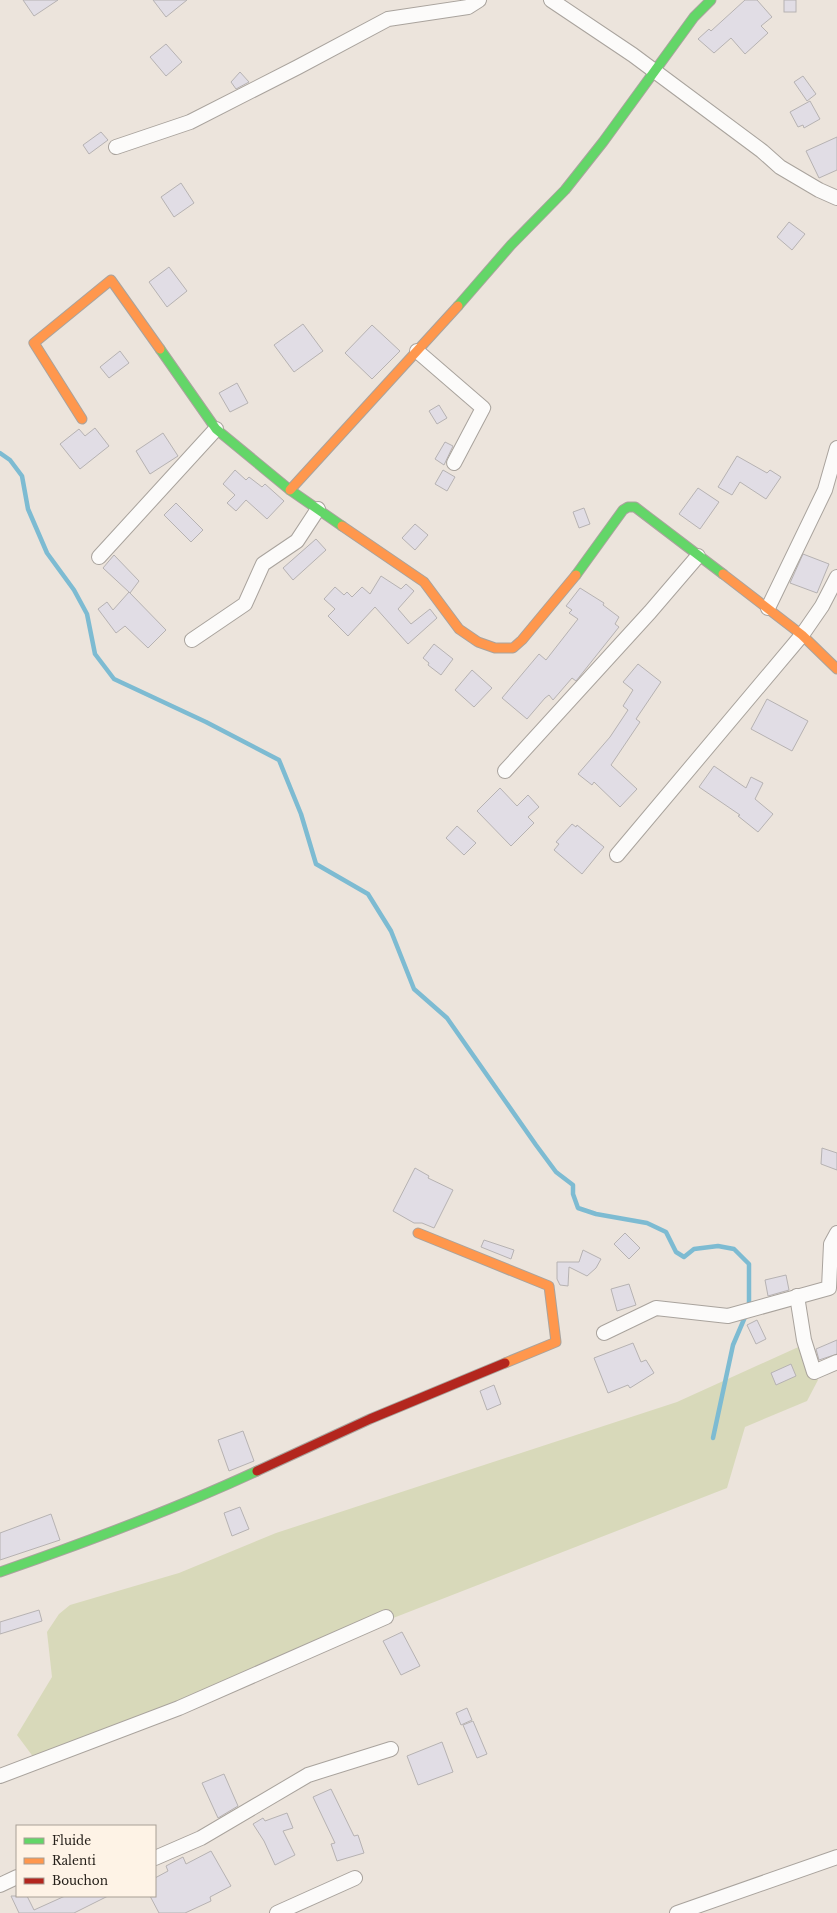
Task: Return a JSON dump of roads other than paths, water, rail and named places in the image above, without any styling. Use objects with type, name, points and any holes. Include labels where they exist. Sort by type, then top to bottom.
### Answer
[{"type":"street","points":[[116,147],[190,122],[388,19],[468,7],[479,0]]},
{"type":"street","points":[[551,0],[655,72],[762,151],[780,167],[819,190],[836,196]]},
{"type":"street","points":[[290,490],[417,351],[511,245],[565,190],[655,72],[667,53],[694,17],[711,0]]},
{"type":"street","points":[[82,419],[34,343],[111,280],[216,429],[290,490],[424,582],[459,629],[478,642],[496,648],[513,648],[522,640],[565,590],[623,510],[628,507],[635,507],[768,608],[802,636],[837,669]]},
{"type":"street","points":[[417,351],[483,408],[454,463]]},
{"type":"street","points":[[99,557],[216,429]]},
{"type":"street","points":[[768,608],[824,490],[837,448]]},
{"type":"street","points":[[192,640],[245,604],[263,564],[297,541],[318,509]]},
{"type":"street","points":[[505,771],[650,612],[698,556]]},
{"type":"street","points":[[617,855],[802,636],[822,606],[837,577]]},
{"type":"street","points":[[0,1572],[82,1544],[204,1496],[370,1419],[556,1342],[549,1286],[418,1233]]},
{"type":"street","points":[[604,1333],[656,1308],[728,1316],[828,1288],[831,1244],[837,1233]]},
{"type":"street","points":[[798,1296],[804,1340],[814,1372],[837,1362]]},
{"type":"street","points":[[0,1776],[179,1708],[386,1617]]},
{"type":"street","points":[[156,1858],[202,1838],[308,1775],[391,1749]]},
{"type":"street","points":[[677,1913],[837,1857]]},
{"type":"street","points":[[0,1885],[16,1877]]},
{"type":"street","points":[[277,1913],[355,1878]]},
{"type":"waterway","points":[[0,453],[10,460],[22,476],[28,509],[47,553],[74,590],[87,614],[95,654],[114,679],[206,722],[279,760],[301,814],[316,864],[368,894],[391,931],[414,989],[447,1018],[556,1172],[573,1185],[573,1194],[578,1208],[596,1214],[647,1223],[666,1232],[676,1252],[684,1257],[694,1249],[718,1246],[734,1249],[749,1264],[749,1303]]},
{"type":"waterway","points":[[713,1438],[733,1345],[745,1317]]}]
